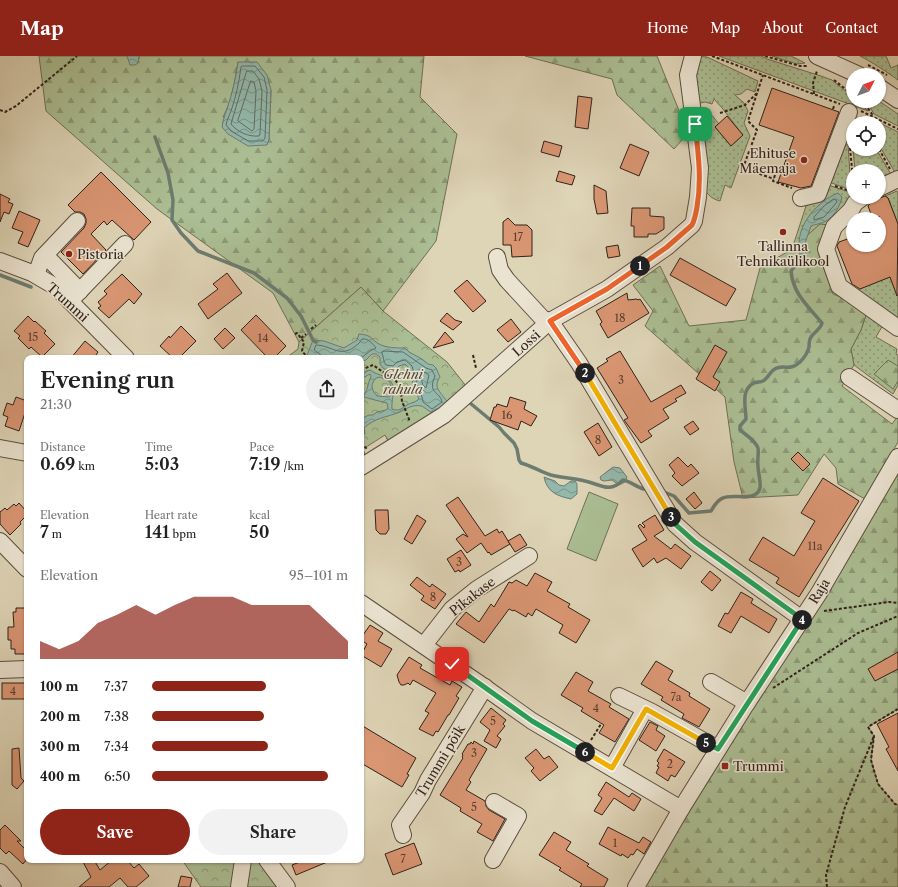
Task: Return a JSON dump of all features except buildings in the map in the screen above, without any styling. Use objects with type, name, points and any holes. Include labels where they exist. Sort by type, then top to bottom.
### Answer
[{"type":"street","name":"Lossi","points":[[364,465],[444,415],[550,321],[607,289],[667,247],[692,225],[698,197],[700,168],[688,75],[693,56]]},
{"type":"street","points":[[817,64],[853,68]]},
{"type":"street","points":[[886,85],[898,100]]},
{"type":"street","points":[[797,193],[818,194],[849,109]]},
{"type":"street","points":[[886,185],[897,180]]},
{"type":"street","points":[[855,204],[853,213],[834,227],[826,249],[839,286],[893,329]]},
{"type":"street","points":[[36,275],[42,258],[77,221]]},
{"type":"street","points":[[45,255],[75,296],[125,244]]},
{"type":"street","points":[[497,257],[500,270],[507,280],[543,319],[550,321],[579,363],[675,524],[695,542],[802,619]]},
{"type":"street","name":"Trummi","points":[[0,261],[36,275],[75,296],[124,355]]},
{"type":"street","points":[[849,377],[898,410]]},
{"type":"street","points":[[0,448],[24,452]]},
{"type":"street","name":"Raja","points":[[636,887],[718,749],[802,619],[898,457]]},
{"type":"street","points":[[0,541],[24,566]]},
{"type":"street","name":"Pikakase","points":[[424,645],[452,609],[477,589],[529,556]]},
{"type":"street","points":[[364,605],[485,687],[532,721],[681,809]]},
{"type":"street","points":[[0,670],[24,669]]},
{"type":"street","points":[[711,682],[747,703]]},
{"type":"street","name":"Trummi põik","points":[[404,835],[400,825],[422,792],[485,687]]},
{"type":"street","points":[[619,696],[646,709],[718,749]]},
{"type":"street","points":[[612,768],[646,709]]},
{"type":"street","points":[[493,860],[518,816],[494,802]]},
{"type":"street","points":[[239,887],[243,863]]},
{"type":"street","points":[[269,863],[287,887]]},
{"type":"street","points":[[0,872],[13,887]]},
{"type":"path","points":[[0,110],[5,112],[16,106],[77,56]]},
{"type":"path","points":[[712,56],[814,94],[849,109],[871,116],[872,114],[869,108]]},
{"type":"path","points":[[765,56],[800,66],[808,66],[817,70],[817,64]]},
{"type":"path","points":[[814,94],[813,83],[817,64]]},
{"type":"path","points":[[817,64],[823,74]]},
{"type":"path","points":[[763,75],[748,121],[757,130],[744,168],[774,179],[773,181],[797,193]]},
{"type":"path","points":[[829,77],[846,89]]},
{"type":"path","points":[[720,113],[745,104],[757,93]]},
{"type":"path","points":[[886,123],[898,129]]},
{"type":"path","points":[[883,156],[897,180]]},
{"type":"path","points":[[774,179],[775,175]]},
{"type":"path","points":[[822,182],[846,190]]},
{"type":"path","points":[[311,329],[316,325]]},
{"type":"path","points":[[295,334],[297,333],[304,342],[302,351],[306,355]]},
{"type":"path","points":[[301,338],[306,334]]},
{"type":"path","points":[[364,369],[373,365],[396,381],[400,387],[406,410]]},
{"type":"path","points":[[824,611],[889,602],[898,603]]},
{"type":"path","points":[[772,689],[858,633],[898,616]]},
{"type":"path","points":[[898,709],[868,727],[874,736],[871,760],[878,784],[895,804],[898,805]]},
{"type":"path","points":[[589,744],[601,724]]},
{"type":"path","points":[[827,887],[826,875],[845,807],[874,736]]},
{"type":"green space","points":[[39,56],[127,56],[139,59],[139,56],[424,56],[420,97],[457,134],[436,241],[383,311],[361,287],[299,342],[273,293],[157,209],[46,111]],"holes":[[[238,62],[271,90],[269,139],[223,117],[231,97]]]},
{"type":"green space","points":[[525,56],[657,56],[688,133],[674,149],[617,95],[612,79]]},
{"type":"green space","points":[[697,56],[707,57],[758,81],[755,92],[747,89],[741,94],[735,95],[744,103],[748,111],[744,123],[750,136],[731,188],[725,185],[720,201],[712,198],[703,188],[697,111],[705,111],[712,115],[719,124],[715,127],[731,146],[743,135],[714,99],[712,104],[705,102],[696,104],[693,65]]},
{"type":"green space","points":[[719,56],[762,56],[767,59],[832,80],[846,91],[846,103]]},
{"type":"green space","points":[[772,56],[791,56],[805,63],[797,64]]},
{"type":"green space","points":[[860,56],[886,56],[891,68],[898,65],[898,80],[886,72],[886,68],[879,67]]},
{"type":"green space","points":[[886,106],[898,114],[898,126],[886,120],[886,116],[878,116],[874,114],[871,108],[886,108]]},
{"type":"green space","points":[[886,126],[898,132],[898,172],[896,174],[885,156]]},
{"type":"green space","points":[[846,145],[846,156],[849,156],[849,164],[846,164],[846,188],[829,182],[841,149]]},
{"type":"green space","points":[[854,156],[880,156],[885,164],[854,164]]},
{"type":"green space","points":[[886,166],[892,176],[886,179]]},
{"type":"green space","points":[[828,185],[846,191],[846,204],[849,204],[829,225],[792,249],[806,206],[824,195]]},
{"type":"green space","points":[[897,191],[898,193],[898,224],[888,198],[886,196]]},
{"type":"green space","points":[[820,224],[829,225],[819,255],[833,294],[856,303],[867,312],[861,330],[851,349],[854,365],[842,386],[892,424],[898,416],[898,442],[865,499],[838,484],[836,468],[824,454],[798,495],[743,498],[734,462],[725,397],[645,326],[653,311],[633,285],[660,266],[689,326],[746,320],[760,268],[792,249]]},
{"type":"green space","points":[[890,277],[898,297],[898,322],[858,292],[859,289]]},
{"type":"green space","name":"Glehni rahula","points":[[361,287],[383,311],[447,362],[466,386],[427,417],[388,441],[385,435],[364,448],[364,355],[290,355],[298,349],[299,342]]},
{"type":"green space","points":[[867,312],[884,323],[876,337],[897,349],[898,385],[893,394],[854,365],[851,349],[861,330]]},
{"type":"green space","points":[[888,360],[898,366],[898,381],[893,389],[874,374]]},
{"type":"green space","points":[[898,473],[898,709],[868,727],[874,736],[871,760],[878,784],[895,804],[898,805],[898,887],[643,887]]},
{"type":"green space","points":[[589,492],[618,504],[596,561],[567,549]]},
{"type":"green space","points":[[184,863],[236,863],[232,887],[201,887]]},
{"type":"green space","points":[[246,863],[261,863],[282,887],[241,887]]},
{"type":"water","points":[[127,56],[139,56],[138,63],[135,65],[130,65]]},
{"type":"water","points":[[238,62],[257,62],[267,75],[271,90],[269,139],[267,145],[248,146],[228,134],[222,127],[234,86]]},
{"type":"water","points":[[838,193],[842,197],[834,214],[824,222],[811,226],[805,243],[806,252],[801,259],[799,248],[800,237],[806,221],[823,201]]},
{"type":"water","points":[[359,334],[367,335],[382,345],[392,348],[405,348],[436,368],[440,377],[437,387],[448,403],[434,413],[421,406],[410,407],[372,422],[364,428],[364,418],[388,408],[387,403],[364,397],[371,376],[370,374],[364,377],[364,373],[366,371],[370,370],[385,377],[392,383],[392,409],[400,409],[419,399],[414,388],[409,368],[405,364],[399,366],[395,370],[384,369],[380,364],[380,357],[376,354],[372,354],[364,361],[364,355],[307,355],[313,340],[324,341],[344,348],[357,340]],"holes":[[[380,377],[390,382],[391,395],[389,397],[377,396],[372,387],[376,378]]]},
{"type":"water","points":[[613,467],[620,468],[627,477],[625,482],[619,485],[612,480],[601,480],[600,477]]},
{"type":"water","points":[[544,477],[564,486],[571,481],[575,481],[577,484],[577,494],[571,499],[557,495],[550,490]]},
{"type":"waterway","points":[[155,137],[168,173],[173,200],[172,220],[181,233],[198,251],[254,273],[287,298],[301,316],[313,340],[316,342]]},
{"type":"waterway","points":[[664,492],[674,496],[689,513],[711,511],[717,502],[723,498],[732,496],[744,497],[758,493],[760,488],[758,448],[753,440],[740,430],[740,426],[746,419],[745,394],[750,386],[754,383],[765,380],[775,369],[797,365],[808,351],[810,338],[822,323],[802,299],[792,279],[791,271],[801,259],[802,255]]},
{"type":"waterway","points":[[0,275],[31,287]]},
{"type":"waterway","points":[[470,403],[499,427],[514,443],[521,463],[551,475],[590,482],[604,487],[613,486],[623,480],[644,489]]},
{"type":"place","name":"Ehituse Mäemaja","points":[[804,160]]},
{"type":"place","name":"Tallinna Tehnikaülikool","points":[[783,232]]},
{"type":"place","name":"Pistoria","points":[[69,254]]},
{"type":"place","name":"Trummi","points":[[725,766]]},
{"type":"route","points":[[452,664],[532,721],[612,768],[646,709],[718,749],[802,619],[695,542],[675,524],[579,363],[550,321],[607,289],[667,247],[692,225],[698,197],[700,168],[695,124]]}]
